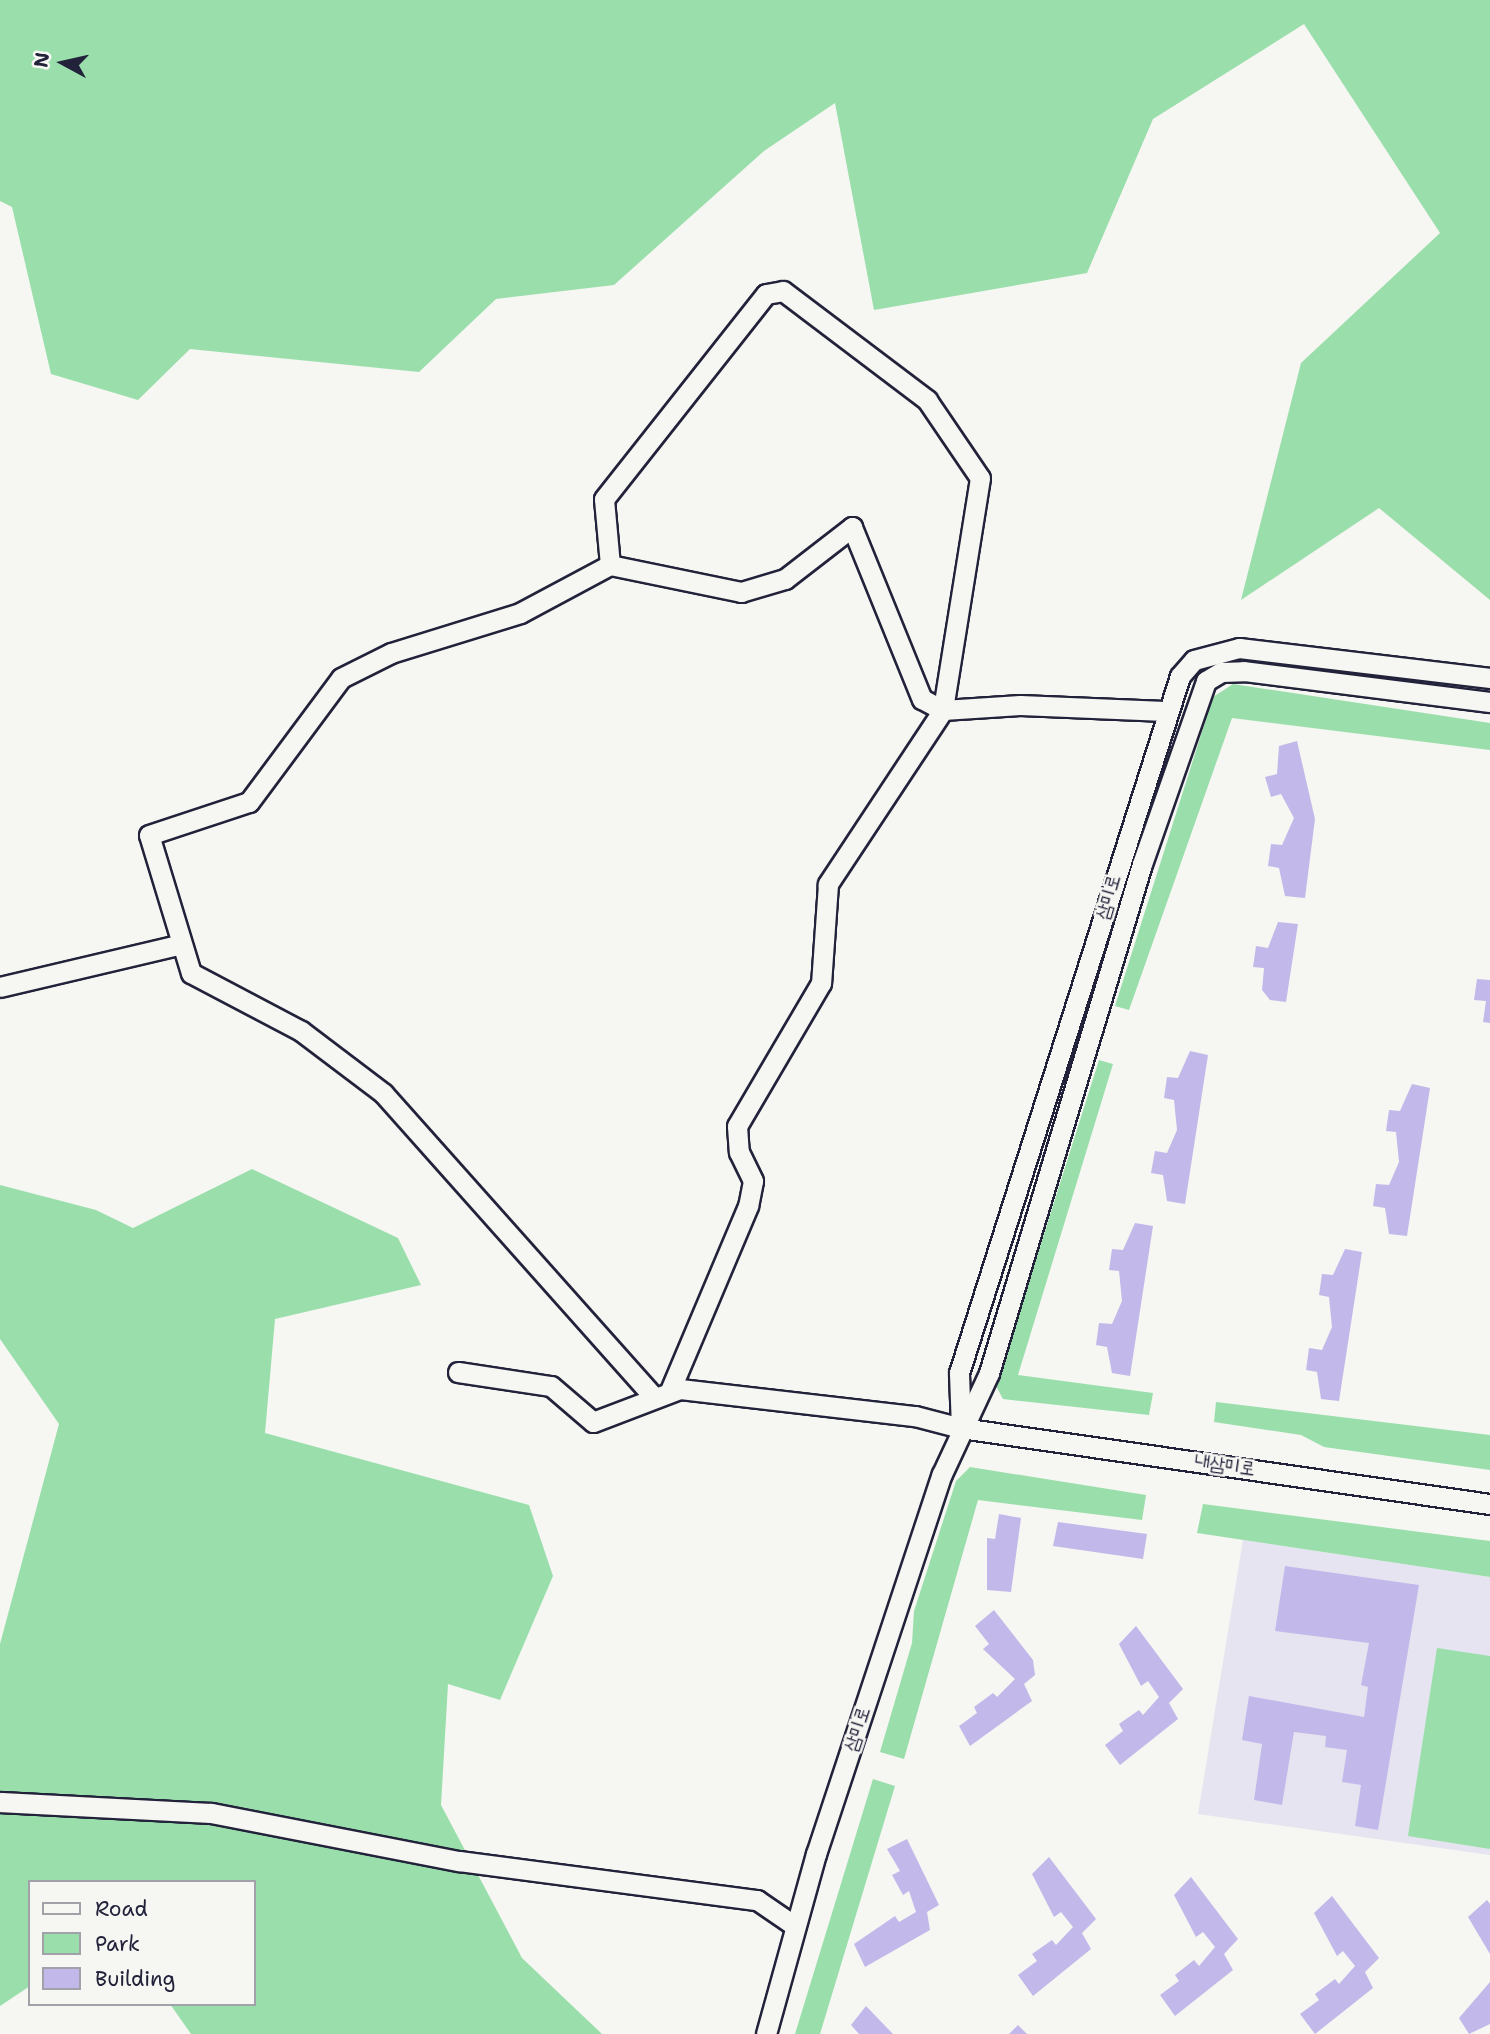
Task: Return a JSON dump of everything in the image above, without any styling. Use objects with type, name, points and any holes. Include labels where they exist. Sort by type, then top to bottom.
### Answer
[{"type":"street","points":[[458,1372],[551,1386],[593,1422],[661,1393],[748,1206],[753,1181],[739,1152],[737,1126],[821,983],[828,884],[943,710],[980,478],[927,400],[783,291],[766,294],[604,499],[610,565]]},
{"type":"street","points":[[661,1393],[383,1093],[301,1031],[191,973],[178,945],[149,835],[249,802],[341,678],[391,653],[520,612],[610,565],[741,592],[785,579],[852,527],[922,699],[943,710],[1020,705],[1165,711]]},
{"type":"street","name":"삼미로","points":[[961,1429],[959,1373],[1165,711],[1194,660],[1239,648],[1490,678]]},
{"type":"street","name":"삼미로","points":[[766,2034],[795,1926],[961,1429],[989,1373],[1142,864],[1206,681],[1221,672],[1244,671],[1490,702]]},
{"type":"street","points":[[0,987],[178,945]]},
{"type":"street","name":"내삼미로","points":[[661,1393],[915,1416],[961,1429],[1490,1504]]},
{"type":"street","points":[[0,1802],[211,1813],[459,1861],[757,1900],[795,1926]]},
{"type":"shaded area","points":[[1243,1540],[1490,1577],[1490,1855],[1198,1814]]},
{"type":"green space","points":[[0,0],[1490,0],[1490,600],[1379,508],[1241,600],[1301,363],[1440,233],[1304,24],[1153,119],[1087,273],[874,310],[835,103],[764,151],[614,285],[496,299],[419,372],[190,349],[138,400],[51,374],[12,207],[0,201]]},
{"type":"green space","points":[[1233,684],[1490,723],[1490,750],[1232,718],[1129,1010],[1115,1006],[1213,697]]},
{"type":"green space","points":[[1099,1060],[1113,1064],[1018,1375],[1153,1393],[1149,1415],[1003,1399],[996,1386]]},
{"type":"green space","points":[[252,1169],[398,1238],[421,1285],[275,1319],[265,1433],[529,1505],[553,1576],[500,1700],[448,1684],[441,1805],[522,1958],[602,2034],[191,2034],[171,2006],[256,2006],[256,1880],[28,1880],[28,1987],[0,2006],[0,1644],[59,1424],[0,1339],[0,1185],[96,1210],[133,1228]]},
{"type":"green space","points":[[1216,1402],[1490,1435],[1490,1470],[1324,1447],[1301,1435],[1214,1422]]},
{"type":"green space","points":[[970,1467],[1146,1495],[1142,1520],[978,1500],[904,1759],[880,1752],[912,1643],[914,1611],[956,1481]]},
{"type":"green space","points":[[1203,1504],[1490,1541],[1490,1577],[1197,1533]]},
{"type":"green space","points":[[1437,1648],[1490,1656],[1490,1849],[1408,1836]]},
{"type":"green space","points":[[873,1779],[895,1786],[820,2034],[795,2034]]},
{"type":"building","points":[[1297,741],[1315,819],[1305,898],[1285,896],[1279,868],[1268,866],[1271,844],[1282,845],[1294,818],[1281,794],[1271,797],[1265,777],[1277,774],[1279,746]]},
{"type":"building","points":[[1278,922],[1298,924],[1286,1002],[1270,1000],[1262,990],[1264,968],[1253,967],[1256,946],[1268,948]]},
{"type":"building","points":[[1477,979],[1490,980],[1490,1023],[1483,1022],[1486,1001],[1474,1000]]},
{"type":"building","points":[[1190,1051],[1208,1055],[1185,1204],[1167,1201],[1163,1175],[1151,1173],[1155,1151],[1167,1153],[1177,1130],[1174,1100],[1164,1098],[1167,1077],[1178,1078]]},
{"type":"building","points":[[1412,1084],[1430,1088],[1407,1236],[1389,1234],[1385,1208],[1373,1206],[1376,1184],[1389,1185],[1399,1162],[1396,1132],[1386,1131],[1389,1110],[1400,1111]]},
{"type":"building","points":[[1135,1223],[1153,1226],[1130,1376],[1112,1373],[1107,1347],[1096,1345],[1099,1323],[1112,1324],[1122,1301],[1119,1271],[1109,1270],[1112,1249],[1123,1250]]},
{"type":"building","points":[[1345,1249],[1362,1252],[1339,1401],[1321,1399],[1317,1372],[1306,1370],[1309,1348],[1322,1350],[1332,1327],[1329,1297],[1319,1295],[1322,1274],[1333,1275]]},
{"type":"building","points":[[999,1514],[1021,1518],[1011,1592],[987,1590],[987,1538],[995,1539]]},
{"type":"building","points":[[1058,1522],[1147,1534],[1143,1559],[1053,1546]]},
{"type":"building","points":[[1285,1566],[1419,1585],[1378,1830],[1355,1826],[1361,1785],[1342,1782],[1347,1750],[1325,1747],[1326,1736],[1294,1732],[1282,1805],[1254,1800],[1262,1744],[1242,1740],[1249,1696],[1364,1717],[1368,1687],[1361,1685],[1369,1643],[1275,1631]]},
{"type":"building","points":[[994,1610],[1033,1660],[1035,1675],[1024,1684],[1032,1701],[970,1746],[959,1726],[977,1713],[974,1707],[993,1693],[997,1697],[1015,1679],[983,1649],[989,1644],[975,1626]]},
{"type":"building","points":[[1136,1626],[1183,1689],[1169,1703],[1178,1719],[1120,1765],[1105,1745],[1123,1731],[1119,1724],[1139,1710],[1143,1715],[1159,1697],[1148,1681],[1141,1686],[1119,1644]]},
{"type":"building","points":[[907,1839],[939,1905],[927,1912],[930,1930],[865,1967],[854,1944],[895,1916],[899,1922],[916,1912],[909,1891],[903,1895],[892,1875],[900,1871],[887,1849]]},
{"type":"building","points":[[1049,1857],[1096,1919],[1082,1933],[1091,1949],[1033,1996],[1018,1975],[1037,1961],[1032,1954],[1052,1940],[1056,1945],[1073,1927],[1061,1912],[1054,1917],[1032,1874]]},
{"type":"building","points":[[1191,1877],[1238,1939],[1224,1954],[1233,1970],[1175,2016],[1160,1995],[1179,1981],[1175,1975],[1194,1960],[1199,1966],[1215,1947],[1203,1932],[1196,1937],[1174,1895]]},
{"type":"building","points":[[1332,1896],[1379,1958],[1365,1972],[1373,1988],[1315,2034],[1300,2014],[1319,2000],[1315,1994],[1335,1979],[1339,1984],[1355,1966],[1343,1951],[1337,1956],[1314,1913]]},
{"type":"building","points":[[1487,1900],[1490,1904],[1490,1954],[1468,1917]]},
{"type":"building","points":[[1490,1982],[1490,2024],[1469,2034],[1459,2018]]},
{"type":"building","points":[[866,2006],[893,2034],[859,2034],[851,2025]]},
{"type":"building","points":[[1018,2025],[1027,2034],[1009,2034]]}]
